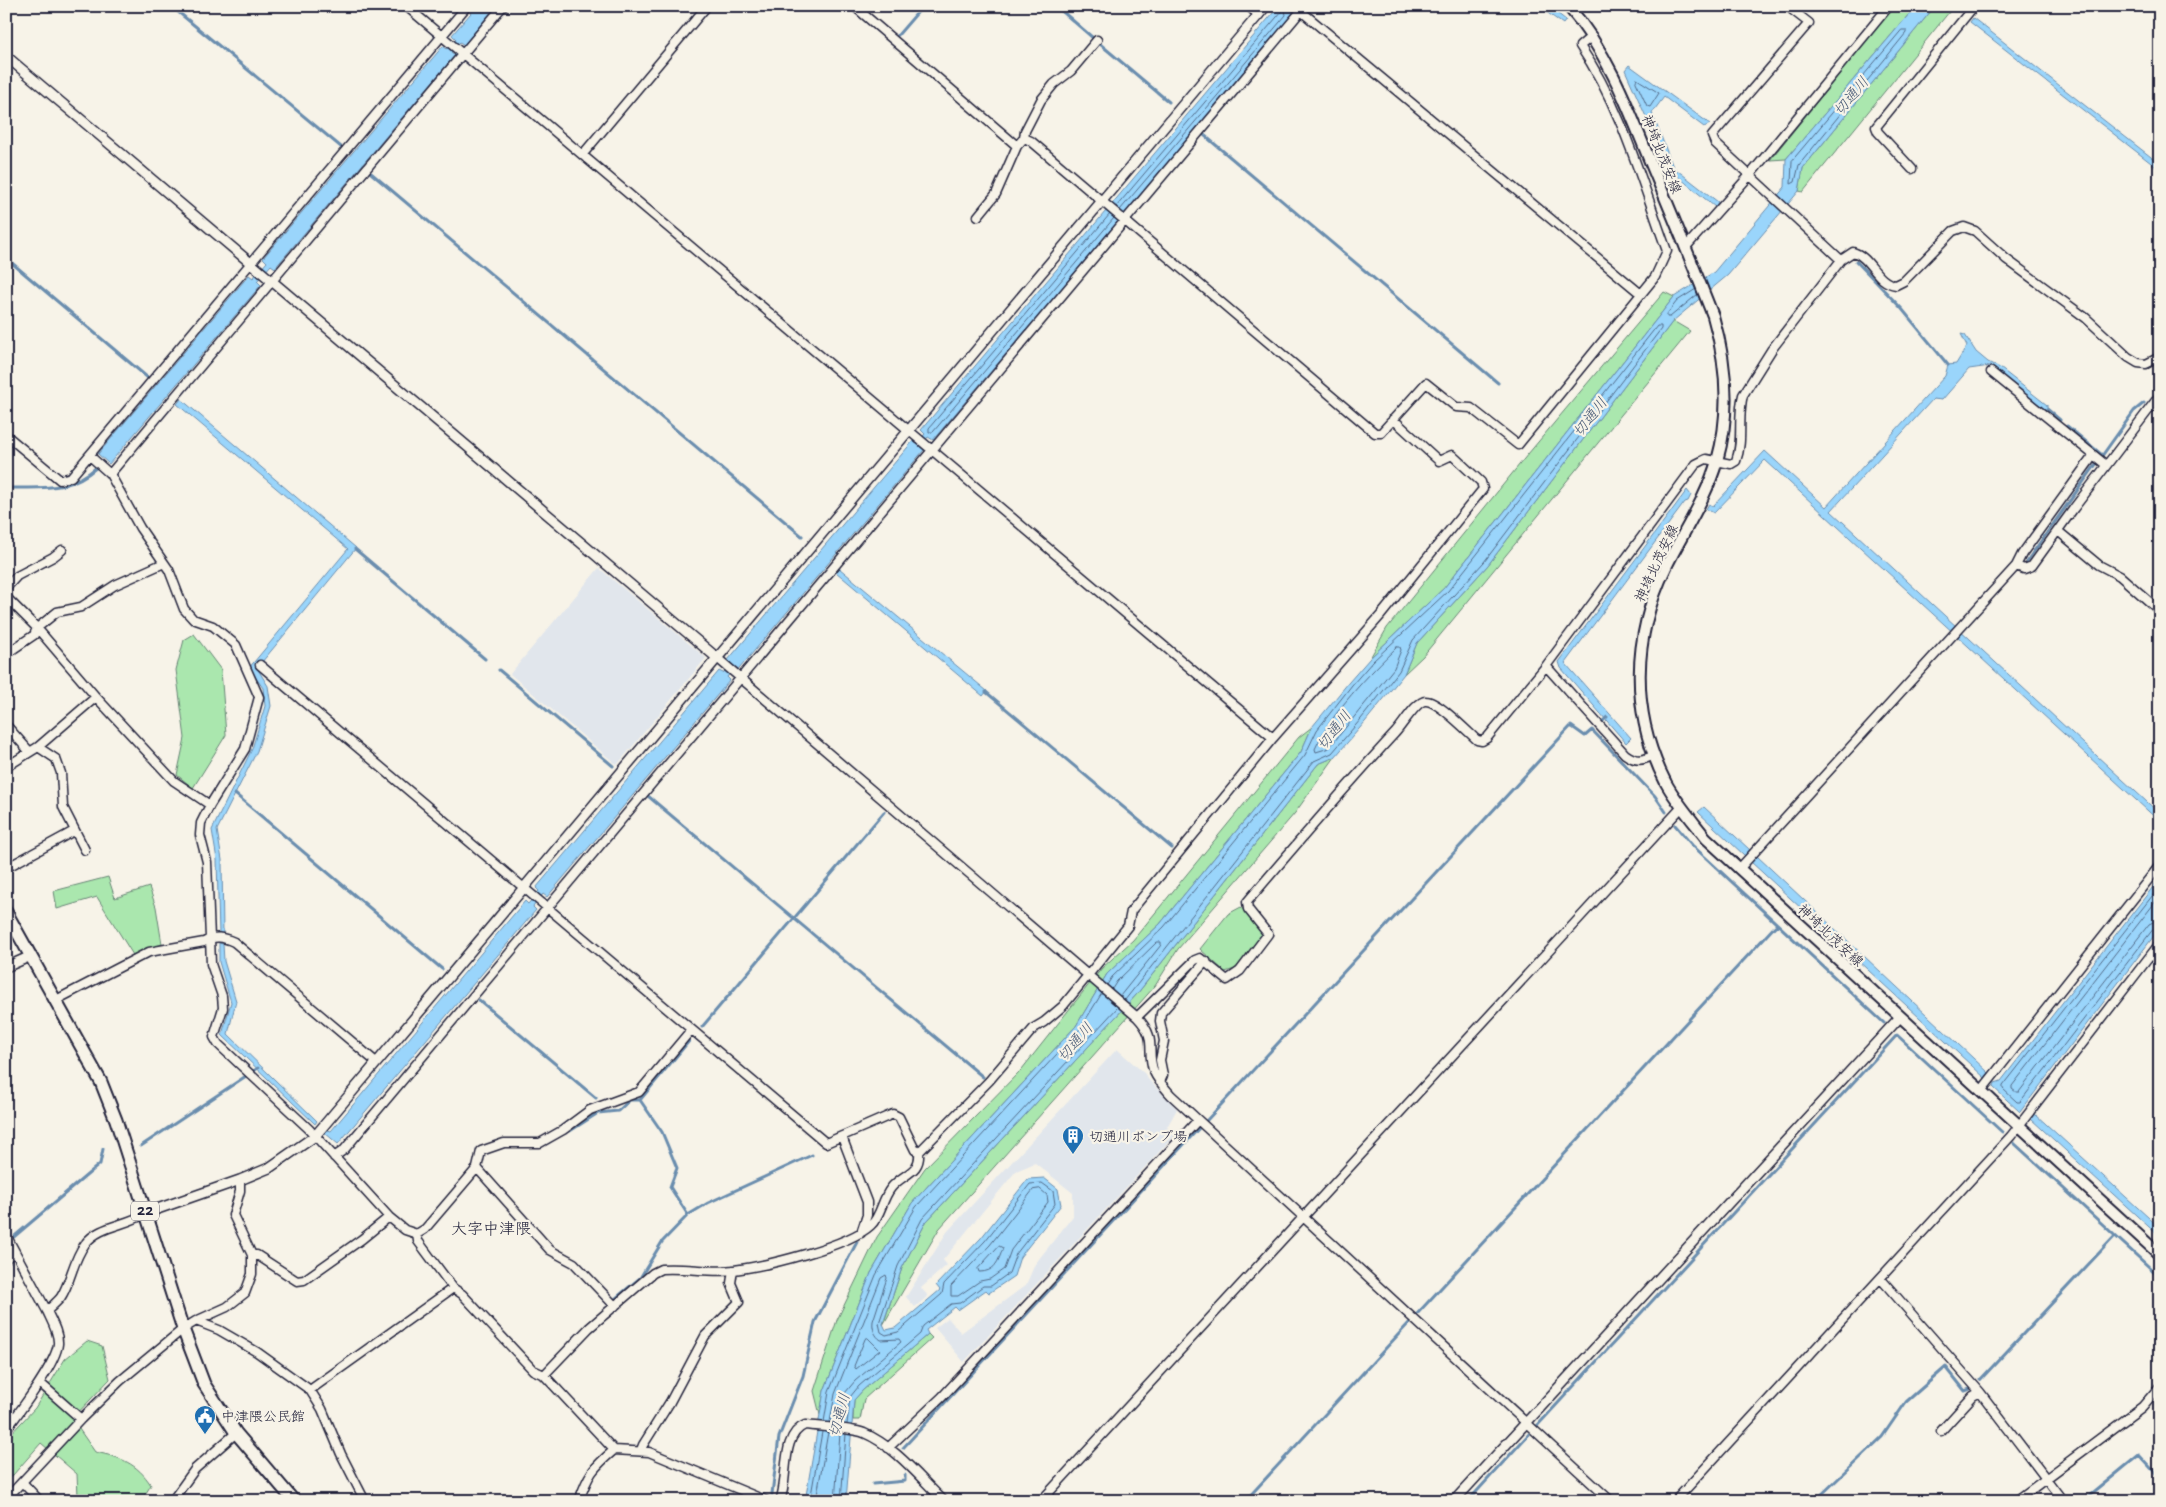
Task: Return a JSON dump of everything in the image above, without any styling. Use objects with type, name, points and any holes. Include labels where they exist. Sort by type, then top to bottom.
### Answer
[{"type":"main road","name":"神埼北茂安線","points":[[1568,6],[1592,36],[1606,58],[1630,112],[1714,316],[1721,344],[1726,382],[1726,414],[1717,462],[1702,497],[1665,569],[1645,620],[1640,654],[1639,690],[1654,755],[1666,783],[1681,808],[1706,838],[1900,1017],[1984,1087],[2160,1255]]},
{"type":"main road","name":"22","points":[[6,912],[101,1082],[116,1120],[183,1330],[204,1384],[236,1433],[294,1501]]},
{"type":"street","points":[[406,6],[1274,738]]},
{"type":"street","points":[[6,435],[60,480],[71,477],[467,6]]},
{"type":"street","points":[[110,474],[503,6]]},
{"type":"street","points":[[583,154],[707,6]]},
{"type":"street","points":[[854,6],[1017,146]]},
{"type":"street","points":[[1248,6],[1259,15]]},
{"type":"street","points":[[47,1310],[60,1299],[72,1266],[85,1243],[103,1230],[135,1220],[146,1213],[269,1168],[315,1136],[716,657],[1105,204],[1266,6]]},
{"type":"street","points":[[1787,6],[1809,23],[1712,136],[1715,143],[1841,260]]},
{"type":"street","points":[[1685,248],[1750,175],[1889,6]]},
{"type":"street","points":[[1912,169],[1878,132],[1876,127],[1974,6]]},
{"type":"street","points":[[334,1157],[344,1150],[739,679],[928,447],[1123,220],[1298,9],[1641,294]]},
{"type":"street","points":[[1024,138],[1031,141],[1375,433],[1380,433],[1426,383],[1456,407],[1471,408],[1518,445],[1655,277],[1667,251],[1613,105],[1593,65],[1580,46],[1592,36]]},
{"type":"street","points":[[978,216],[996,194],[1017,146],[1024,138],[1025,131],[1041,100],[1054,84],[1071,71],[1097,40]]},
{"type":"street","points":[[6,56],[716,657],[739,679],[1136,1016],[1149,1032],[1152,1040],[1154,1072],[1160,1082],[1198,1120],[1611,1501]]},
{"type":"street","points":[[1136,1016],[1195,960],[1200,958],[1206,961],[1228,980],[1240,971],[1268,934],[1248,909],[1247,902],[1349,783],[1401,727],[1419,703],[1426,700],[1436,704],[1477,740],[1482,741],[1487,738],[1514,708],[1696,464],[1706,459],[1731,464],[1736,461],[1740,441],[1743,395],[1772,349],[1841,260],[1852,252],[1860,254],[1884,281],[1896,285],[1904,282],[1953,231],[1958,228],[1970,228],[2006,259],[2086,318],[2128,357],[2138,363],[2146,364],[2160,357]]},
{"type":"street","points":[[1991,372],[2061,427],[2099,460]]},
{"type":"street","points":[[1739,869],[2016,566],[2022,554],[2099,460],[2160,395]]},
{"type":"street","points":[[919,1152],[989,1081],[1034,1028],[1063,1006],[1089,977],[1128,926],[1131,911],[1274,738],[1381,615],[1483,489],[1481,482],[1452,456],[1439,461],[1393,419]]},
{"type":"street","points":[[90,456],[110,474],[140,528],[169,570],[184,609],[193,619],[213,626],[236,645],[258,697],[245,749],[201,823],[200,835],[207,862],[217,938],[211,964],[222,996],[223,1008],[214,1037],[218,1044],[315,1136],[389,1217],[405,1230],[417,1234]]},
{"type":"street","points":[[2016,566],[2024,569],[2032,566],[2058,531],[2099,460]]},
{"type":"street","points":[[2058,531],[2099,565],[2120,576],[2160,611]]},
{"type":"street","points":[[6,588],[17,576],[62,550]]},
{"type":"street","points":[[6,654],[34,635],[37,628],[57,612],[81,607],[115,585],[164,562]]},
{"type":"street","points":[[6,597],[37,628],[96,697],[174,781],[210,805]]},
{"type":"street","points":[[260,665],[826,1143],[894,1114],[899,1116],[915,1150],[919,1152],[920,1162],[916,1169],[896,1182],[886,1193],[873,1224],[852,1239],[784,1259],[733,1270],[662,1269],[653,1273],[589,1328],[544,1375]]},
{"type":"street","points":[[1546,666],[1624,754],[1633,760],[1643,761],[1654,755]]},
{"type":"street","points":[[6,767],[38,747],[96,697]]},
{"type":"street","points":[[6,725],[29,751]]},
{"type":"street","points":[[38,747],[56,760],[61,773],[63,807],[85,850]]},
{"type":"street","points":[[1041,1501],[1681,808]]},
{"type":"street","points":[[6,868],[74,831]]},
{"type":"street","points":[[1984,1087],[2160,865]]},
{"type":"street","points":[[56,1000],[150,952],[217,938],[234,942],[376,1062]]},
{"type":"street","points":[[1675,1501],[1881,1279],[2022,1122],[2160,943]]},
{"type":"street","points":[[6,967],[31,956]]},
{"type":"street","points":[[1160,1082],[1163,1075],[1160,1060],[1164,1041],[1160,1021],[1162,1013],[1206,961]]},
{"type":"street","points":[[1454,1501],[1900,1017]]},
{"type":"street","points":[[417,1234],[425,1229],[477,1168],[481,1151],[504,1143],[540,1143],[563,1130],[590,1110],[639,1092],[691,1030]]},
{"type":"street","points":[[888,1448],[942,1397],[1198,1120]]},
{"type":"street","points":[[842,1137],[867,1202],[861,1233]]},
{"type":"street","points":[[477,1168],[550,1250],[574,1263],[615,1306]]},
{"type":"street","points":[[6,1499],[81,1418],[120,1381],[183,1330],[196,1321],[227,1307],[244,1293],[252,1274],[252,1255],[233,1215],[240,1191],[240,1180]]},
{"type":"street","points":[[252,1255],[258,1255],[297,1281],[304,1280],[362,1239],[389,1217]]},
{"type":"street","points":[[417,1234],[418,1241],[453,1288],[479,1310],[533,1370],[544,1375],[614,1450]]},
{"type":"street","points":[[6,1235],[47,1310],[58,1343],[40,1383],[6,1430]]},
{"type":"street","points":[[6,1259],[14,1250]]},
{"type":"street","points":[[641,1450],[670,1402],[705,1336],[740,1302],[731,1283],[733,1270]]},
{"type":"street","points":[[1881,1279],[1980,1392],[2063,1501]]},
{"type":"street","points":[[310,1390],[453,1288]]},
{"type":"street","points":[[196,1321],[219,1330],[258,1352],[310,1390],[322,1409],[341,1454],[365,1501]]},
{"type":"street","points":[[40,1383],[81,1418]]},
{"type":"street","points":[[2016,1501],[2142,1407],[2160,1386]]},
{"type":"street","points":[[1940,1431],[1973,1396],[1980,1392]]},
{"type":"street","points":[[780,1501],[790,1441],[799,1427],[806,1424],[863,1432],[888,1448],[944,1501]]},
{"type":"street","points":[[172,1501],[195,1469],[236,1433]]},
{"type":"street","points":[[579,1501],[586,1481],[594,1467],[614,1450],[641,1450],[767,1501]]},
{"type":"street","points":[[22,1482],[40,1501]]},
{"type":"shaded area","points":[[599,568],[706,658],[617,765],[510,674]]},
{"type":"shaded area","points":[[1117,1049],[1145,1074],[1177,1109],[1167,1127],[1175,1135],[964,1362],[935,1328],[948,1318],[961,1333],[1026,1285],[1035,1264],[1073,1216],[1073,1193],[1035,1163],[1016,1171],[943,1260],[947,1265],[921,1288],[928,1296],[915,1307],[906,1297],[947,1232]]},
{"type":"green space","points":[[1894,6],[1916,6],[1786,159],[1770,160]]},
{"type":"green space","points":[[1935,6],[1954,6],[1803,192],[1799,191],[1803,168]]},
{"type":"green space","points":[[1664,292],[1674,297],[1444,588],[1370,658],[1387,628],[1528,454]]},
{"type":"green space","points":[[1673,321],[1690,331],[1423,656],[1404,674],[1417,643],[1488,565]]},
{"type":"green space","points":[[194,634],[221,670],[226,735],[193,788],[177,775],[185,738],[176,670],[184,640]]},
{"type":"green space","points":[[1312,727],[1301,752],[1160,924],[1107,974],[1076,1026],[912,1203],[871,1273],[824,1391],[820,1415],[814,1391],[837,1320],[877,1237],[925,1168],[1022,1069],[1102,968],[1133,940],[1299,737]]},
{"type":"green space","points":[[1335,757],[1295,813],[1178,949],[1155,986],[939,1229],[883,1325],[902,1268],[926,1222],[1137,994],[1318,764]]},
{"type":"green space","points":[[108,877],[115,898],[149,887],[156,907],[162,944],[133,955],[97,897],[57,909],[54,891]]},
{"type":"green space","points":[[1241,907],[1262,934],[1235,969],[1225,972],[1200,949],[1228,914]]},
{"type":"green space","points":[[928,1334],[932,1338],[864,1399],[860,1420],[853,1420],[854,1400]]},
{"type":"green space","points":[[87,1341],[102,1346],[110,1379],[72,1419],[95,1452],[127,1462],[146,1477],[151,1485],[141,1501],[83,1501],[78,1496],[77,1474],[41,1443],[6,1483],[6,1439],[35,1408],[65,1359]]},
{"type":"water","points":[[477,6],[496,6],[464,45],[460,42],[451,52],[455,55],[275,268],[271,265],[257,281],[261,285],[109,464],[98,454],[249,275],[253,278],[267,262],[263,258],[443,46],[447,49],[456,39],[452,35]]},
{"type":"water","points":[[1279,6],[1292,6],[1290,9],[1294,13],[933,440],[928,437],[920,447],[924,450],[739,669],[735,667],[727,677],[730,680],[547,897],[543,894],[533,907],[536,910],[338,1144],[325,1133],[328,1130],[331,1131],[525,901],[528,904],[539,891],[536,888],[719,671],[723,673],[731,663],[728,660],[913,441],[916,444],[925,434],[921,430]]},
{"type":"water","points":[[1538,6],[1548,6],[1566,20],[1563,24]]},
{"type":"water","name":"切通川","points":[[1916,6],[1935,6],[1803,168],[1799,191],[1728,275],[1673,321],[1488,565],[1417,643],[1404,674],[1335,757],[1318,764],[1137,994],[926,1222],[902,1268],[883,1324],[886,1330],[895,1328],[940,1290],[936,1285],[981,1238],[1028,1179],[1044,1178],[1058,1189],[1061,1205],[1020,1257],[1014,1276],[989,1293],[986,1290],[958,1310],[955,1307],[926,1330],[928,1334],[854,1400],[846,1501],[805,1501],[824,1391],[871,1273],[912,1203],[1076,1026],[1107,974],[1160,924],[1301,752],[1312,727],[1349,682],[1370,658],[1444,588],[1674,297],[1714,272],[1785,187],[1786,159]]},
{"type":"water","points":[[1973,18],[2160,164],[2160,170],[1970,22]]},
{"type":"water","points":[[1629,65],[1710,124],[1704,127],[1664,97],[1652,113],[1673,167],[1718,202],[1715,207],[1670,170],[1625,70]]},
{"type":"water","points":[[1961,334],[1965,335],[1976,352],[1988,362],[2000,368],[2047,405],[2047,411],[1990,366],[1969,369],[1942,400],[1933,399],[1831,511],[2160,814],[2160,822],[1765,460],[1714,513],[1706,509],[1709,504],[1713,506],[1765,451],[1826,507],[1945,376],[1948,365],[1956,364],[1967,346]]},
{"type":"water","points":[[181,399],[356,548],[257,668],[268,686],[271,706],[257,751],[217,830],[222,860],[223,934],[219,934],[217,860],[212,830],[252,749],[265,706],[263,688],[249,668],[348,549],[177,404]]},
{"type":"water","points":[[1687,490],[1691,495],[1688,501],[1685,502],[1565,663],[1631,738],[1626,743],[1561,668],[1559,662]]},
{"type":"water","points":[[839,568],[987,691],[983,696],[836,572]]},
{"type":"water","points":[[1704,807],[1750,850],[1745,856],[1698,812]]},
{"type":"water","points":[[1757,856],[1989,1073],[1985,1078],[1751,862]]},
{"type":"water","points":[[2160,878],[2160,928],[2020,1112],[1993,1087],[1995,1083],[2001,1081]]},
{"type":"water","points":[[219,943],[223,944],[224,961],[236,1001],[228,1034],[317,1121],[315,1124],[222,1035],[231,1002],[219,962]]},
{"type":"water","points":[[2035,1114],[2160,1228],[2160,1237],[2031,1119]]},
{"type":"waterway","points":[[171,6],[341,147]]},
{"type":"waterway","points":[[898,35],[923,6]]},
{"type":"waterway","points":[[1056,6],[1093,38]]},
{"type":"waterway","points":[[1100,44],[1169,102]]},
{"type":"waterway","points":[[1204,135],[1498,383]]},
{"type":"waterway","points":[[371,173],[802,536]]},
{"type":"waterway","points":[[6,258],[148,378]]},
{"type":"waterway","points":[[1856,261],[1902,309],[1948,365]]},
{"type":"waterway","points":[[2027,561],[2134,411],[2144,403]]},
{"type":"waterway","points":[[2047,409],[2060,420]]},
{"type":"waterway","points":[[2067,426],[2102,455]]},
{"type":"waterway","points":[[6,488],[43,488],[65,485],[86,475],[97,467]]},
{"type":"waterway","points":[[355,549],[485,659]]},
{"type":"waterway","points":[[499,670],[613,766]]},
{"type":"waterway","points":[[986,692],[1172,848]]},
{"type":"waterway","points":[[1602,722],[1607,717]]},
{"type":"waterway","points":[[1207,1120],[1571,726],[1585,736],[1592,730],[1655,796],[1666,812]]},
{"type":"waterway","points":[[235,794],[442,969]]},
{"type":"waterway","points":[[648,796],[983,1077]]},
{"type":"waterway","points":[[702,1027],[884,812]]},
{"type":"waterway","points":[[1675,825],[1692,845],[1884,1023]]},
{"type":"waterway","points":[[1417,1314],[1777,924]]},
{"type":"waterway","points":[[479,1000],[596,1098]]},
{"type":"waterway","points":[[1537,1426],[1897,1035],[2002,1132]]},
{"type":"waterway","points":[[615,1299],[640,1278],[662,1242],[688,1215],[670,1187],[677,1168],[662,1132],[640,1100],[689,1041]]},
{"type":"waterway","points":[[141,1146],[258,1068]]},
{"type":"waterway","points":[[570,1131],[598,1113],[618,1111],[630,1100],[640,1100]]},
{"type":"waterway","points":[[903,1448],[1200,1127]]},
{"type":"waterway","points":[[2014,1143],[2160,1277]]},
{"type":"waterway","points":[[9,1241],[100,1164],[103,1149]]},
{"type":"waterway","points":[[688,1215],[708,1203],[812,1155]]},
{"type":"waterway","points":[[1980,1380],[2115,1236]]},
{"type":"waterway","points":[[772,1494],[779,1437],[803,1376],[815,1322],[857,1242]]},
{"type":"waterway","points":[[1245,1501],[1409,1323]]},
{"type":"waterway","points":[[1821,1501],[1819,1497],[1882,1437],[1906,1402],[1946,1367],[1965,1391],[1970,1389]]},
{"type":"waterway","points":[[1468,1501],[1529,1434]]},
{"type":"waterway","points":[[2083,1501],[2139,1455],[2160,1478]]},
{"type":"waterway","points":[[873,1484],[905,1481],[905,1475]]},
{"type":"place","name":"切通川ポンプ場","points":[[1073,1155]]},
{"type":"place","name":"中津隈公民館","points":[[205,1435]]},
{"type":"district","name":"大字中津隈","points":[[491,1228]]}]
